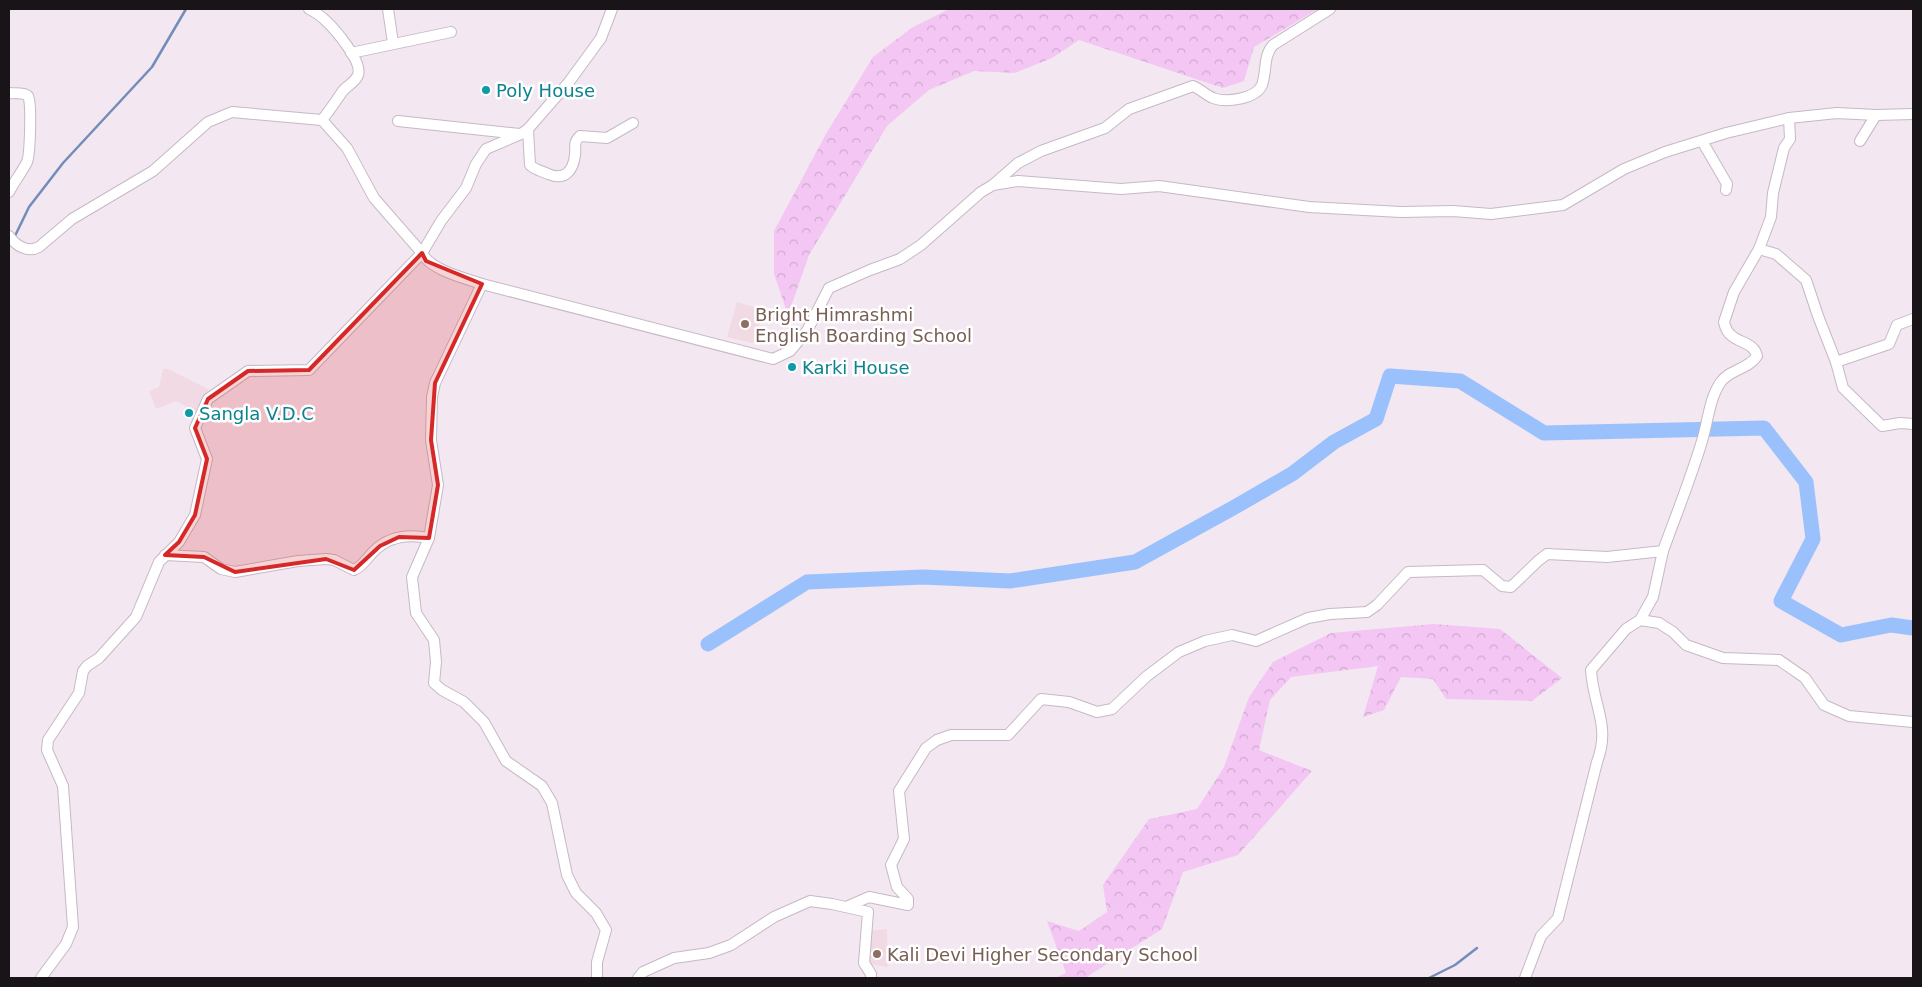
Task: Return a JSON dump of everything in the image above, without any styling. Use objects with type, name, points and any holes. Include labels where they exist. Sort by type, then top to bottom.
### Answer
[{"type":"street","points":[[309,9],[324,19],[358,62],[359,73],[354,82],[344,90],[322,120]]},
{"type":"street","points":[[388,9],[393,43]]},
{"type":"street","points":[[41,978],[66,944],[73,927],[63,786],[47,750],[48,740],[79,694],[83,671],[99,658],[136,617],[158,562],[180,542],[195,514],[207,459],[195,428],[208,399],[248,371],[309,370],[422,253],[441,221],[466,188],[476,164],[486,149],[524,132],[569,82],[601,38],[612,9]]},
{"type":"street","points":[[9,236],[20,247],[35,249],[39,247],[72,219],[153,171],[200,128],[221,116],[232,112],[322,120],[347,148],[374,198],[431,264],[452,274],[482,284],[773,359],[790,351],[807,331],[829,288],[900,259],[927,240],[1018,162],[1041,151],[1105,128],[1129,108],[1193,86],[1214,98],[1242,99],[1254,94],[1261,87],[1267,52],[1273,45],[1330,9]]},
{"type":"street","points":[[351,53],[450,32]]},
{"type":"street","points":[[9,93],[28,96],[31,110],[29,123],[30,152],[9,192]]},
{"type":"street","points":[[993,185],[1018,181],[1121,189],[1159,186],[1309,207],[1401,212],[1453,211],[1491,214],[1563,205],[1624,169],[1665,152],[1726,133],[1790,118],[1837,113],[1913,114]]},
{"type":"street","points":[[1860,141],[1876,115]]},
{"type":"street","points":[[1525,978],[1541,936],[1558,918],[1597,762],[1603,748],[1603,728],[1591,683],[1590,670],[1626,629],[1640,620],[1653,597],[1663,551],[1702,442],[1710,403],[1720,382],[1727,376],[1746,368],[1757,356],[1756,352],[1748,345],[1732,337],[1724,322],[1734,292],[1759,249],[1770,217],[1773,194],[1784,148],[1790,139],[1790,118]]},
{"type":"street","points":[[398,121],[524,132]]},
{"type":"street","points":[[524,132],[530,165],[555,177],[562,177],[567,175],[575,156],[574,144],[580,136],[607,138],[633,124]]},
{"type":"street","points":[[1702,141],[1726,184],[1726,190]]},
{"type":"street","points":[[1759,249],[1776,254],[1806,280],[1836,362],[1843,388],[1882,426],[1900,423],[1913,424]]},
{"type":"street","points":[[482,284],[435,382],[432,397],[431,440],[438,485],[429,538],[412,577],[416,613],[434,640],[436,662],[434,683],[442,690],[464,702],[484,722],[506,761],[542,786],[552,803],[567,875],[576,893],[596,913],[606,930],[597,962],[596,978]]},
{"type":"street","points":[[1836,362],[1889,344],[1897,326],[1913,318]]},
{"type":"street","points":[[165,555],[204,556],[221,569],[235,572],[298,561],[326,559],[334,560],[354,570],[380,546],[399,537],[415,535],[429,538]]},
{"type":"street","points":[[846,906],[869,897],[908,905],[908,899],[896,886],[891,866],[904,839],[899,791],[926,748],[937,740],[951,735],[1008,735],[1041,699],[1068,702],[1097,712],[1112,709],[1147,676],[1179,652],[1205,641],[1232,635],[1256,641],[1308,618],[1330,614],[1367,612],[1377,605],[1408,572],[1483,570],[1502,586],[1511,587],[1547,554],[1607,557],[1663,551]]},
{"type":"street","points":[[1640,620],[1659,623],[1673,632],[1686,645],[1723,658],[1779,660],[1805,678],[1824,704],[1849,716],[1913,722]]},
{"type":"street","points":[[638,978],[643,972],[674,958],[709,953],[731,945],[774,917],[810,901],[846,906],[868,912],[864,963],[871,974],[871,978]]},
{"type":"highlighted area","points":[[422,253],[426,261],[482,284],[435,383],[431,440],[438,485],[429,538],[399,537],[380,546],[354,570],[326,559],[235,572],[204,557],[165,555],[179,542],[195,515],[207,459],[195,428],[208,399],[248,371],[309,370]]},
{"type":"shaded area","name":"Bright Himrashmi English Boarding School","points":[[737,302],[765,310],[753,343],[727,337]]},
{"type":"shaded area","points":[[163,369],[168,369],[210,390],[197,412],[176,401],[156,409],[149,391],[159,387]]},
{"type":"shaded area","name":"Kali Devi Higher Secondary School","points":[[887,929],[888,967],[866,964],[868,931]]},
{"type":"green space","points":[[949,9],[1218,9],[1220,11],[1224,9],[1318,9],[1254,47],[1244,81],[1223,88],[1079,40],[1052,58],[1015,73],[974,71],[929,90],[887,126],[809,255],[788,315],[774,274],[774,231],[826,134],[873,57],[913,27]]},
{"type":"green space","points":[[1434,624],[1500,629],[1562,678],[1532,701],[1446,699],[1433,679],[1401,677],[1384,710],[1363,717],[1378,666],[1291,677],[1270,700],[1259,750],[1312,771],[1238,855],[1183,872],[1162,929],[1085,978],[1055,978],[1066,973],[1047,921],[1079,931],[1107,912],[1103,885],[1149,819],[1197,809],[1224,767],[1249,697],[1273,662],[1331,633]]},
{"type":"waterway","points":[[14,238],[29,207],[63,163],[152,67],[186,9]]},
{"type":"waterway","points":[[708,644],[807,582],[923,577],[1010,581],[1135,562],[1292,474],[1334,442],[1376,419],[1390,376],[1460,381],[1544,433],[1764,428],[1806,482],[1813,539],[1781,601],[1841,635],[1891,625],[1913,628]]},
{"type":"waterway","points":[[1429,978],[1455,965],[1477,948]]},
{"type":"place","name":"Poly House","points":[[486,90]]},
{"type":"place","name":"Bright Himrashmi English Boarding School","points":[[745,324]]},
{"type":"place","name":"Karki House","points":[[792,367]]},
{"type":"place","name":"Sangla V.D.C","points":[[189,413]]},
{"type":"place","name":"Kali Devi Higher Secondary School","points":[[877,954]]}]
